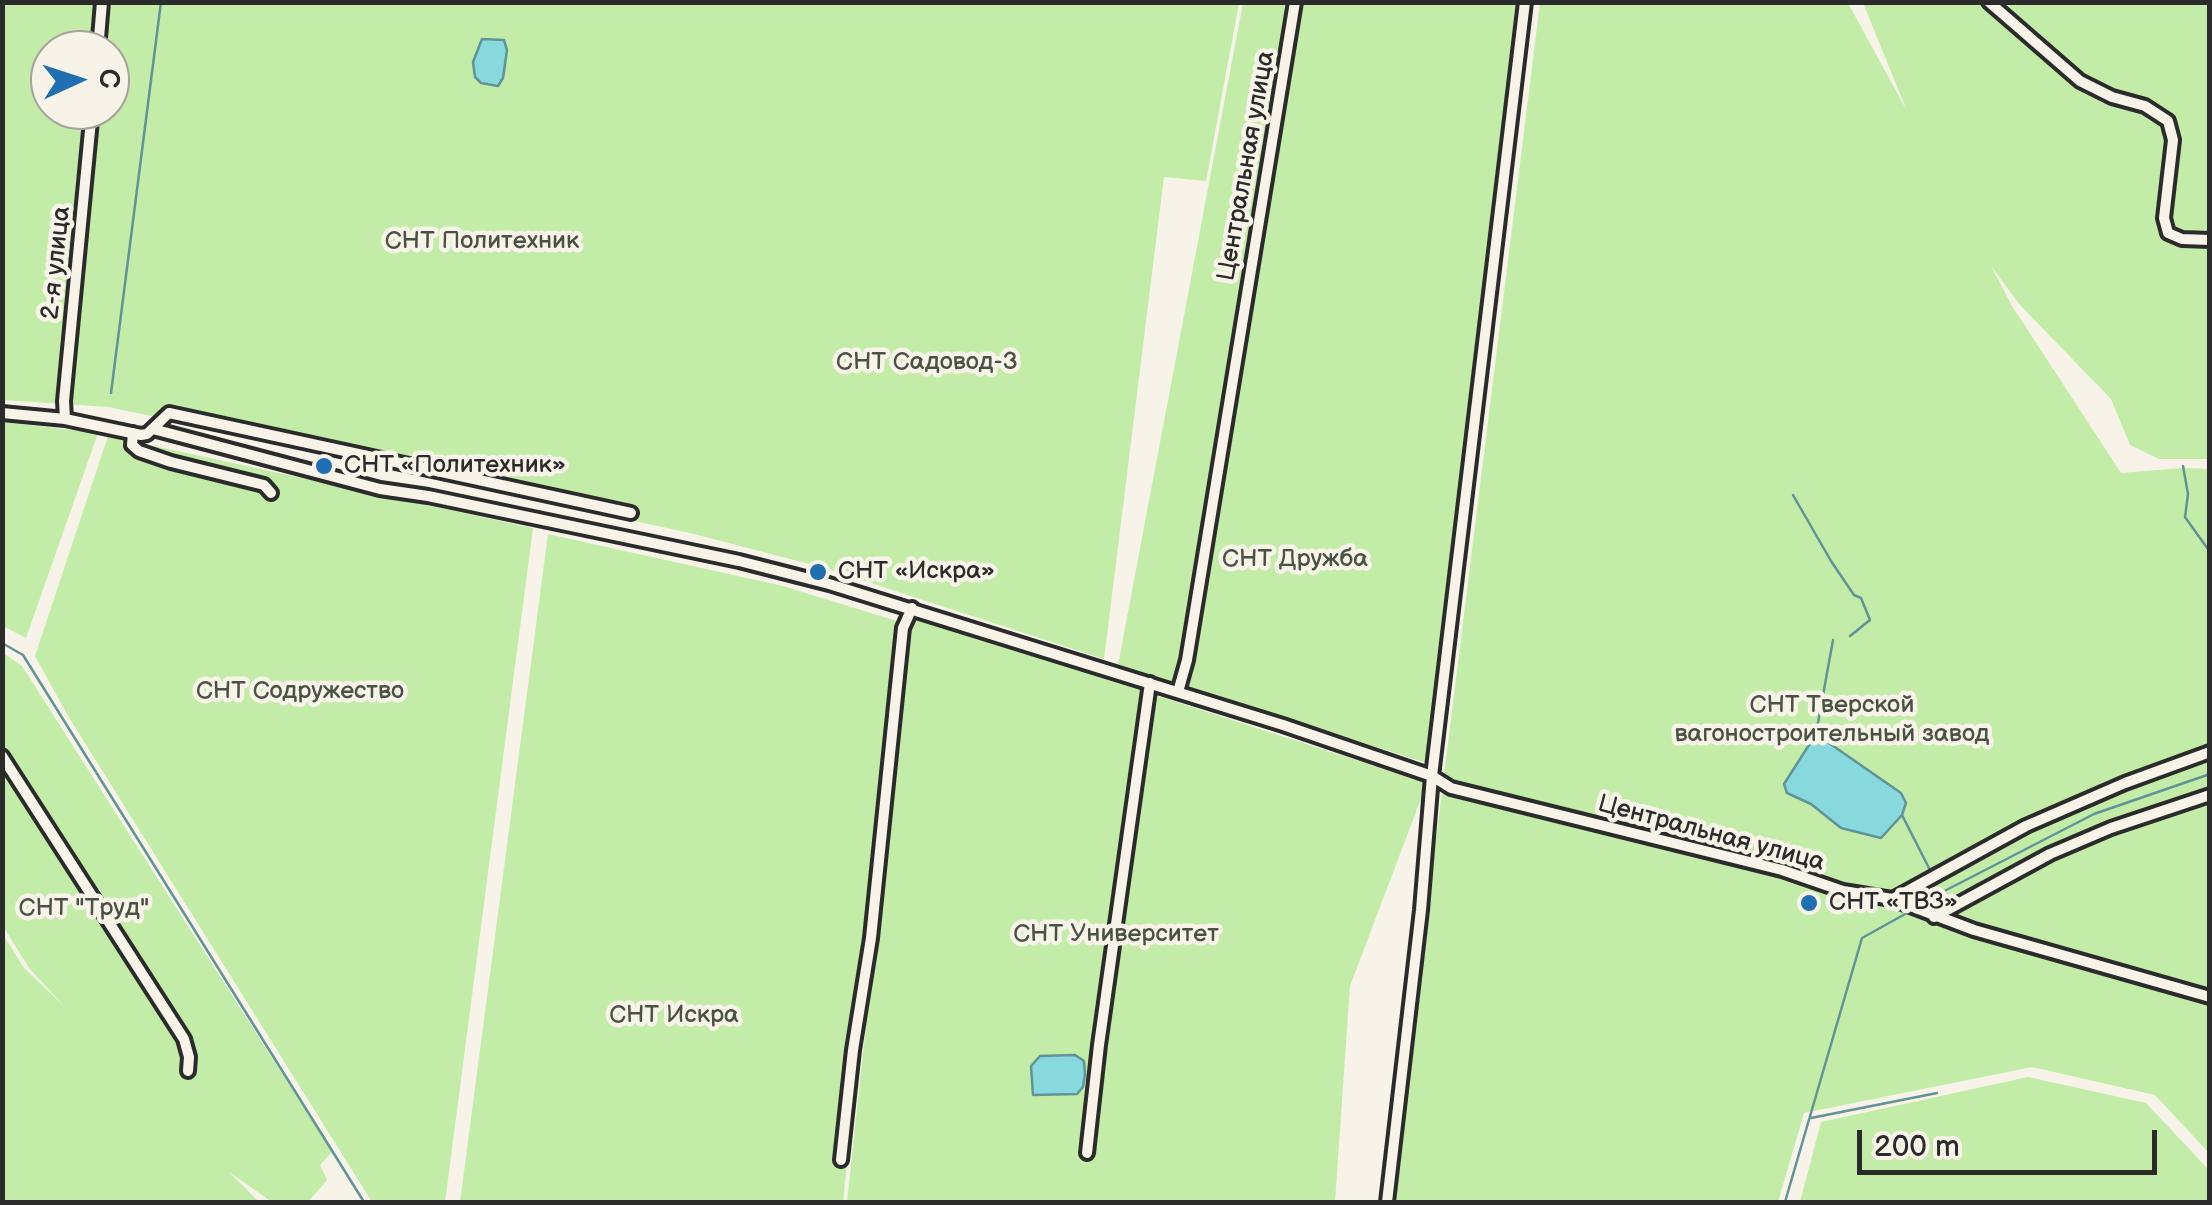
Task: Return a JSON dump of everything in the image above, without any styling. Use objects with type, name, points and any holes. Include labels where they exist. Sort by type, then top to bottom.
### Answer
[{"type":"street","points":[[100,30],[102,2]]},
{"type":"street","name":"Центральная улица","points":[[1178,692],[1295,2]]},
{"type":"street","points":[[1387,1202],[1421,910],[1432,776],[1525,2]]},
{"type":"street","points":[[1989,2],[2080,81],[2112,97],[2146,106],[2168,121],[2173,140],[2164,218],[2168,232],[2182,239],[2210,240]]},
{"type":"street","name":"2-я улица","points":[[65,419],[90,130]]},
{"type":"street","points":[[2,412],[147,434],[169,412],[631,513]]},
{"type":"street","name":"Центральная улица","points":[[153,428],[380,489],[739,560],[912,608],[1150,683],[1432,776],[1451,788],[1782,870],[1843,892],[1892,899],[1934,917],[2210,998]]},
{"type":"street","points":[[133,433],[132,444],[139,450],[264,485],[271,494]]},
{"type":"street","points":[[841,1160],[871,938],[903,628],[912,608]]},
{"type":"street","points":[[1087,1153],[1098,1045],[1150,683]]},
{"type":"street","points":[[1892,899],[2026,826],[2210,752]]},
{"type":"street","points":[[2,756],[184,1039],[190,1057],[188,1071]]},
{"type":"street","points":[[1934,917],[2050,854],[2111,828],[2210,795]]},
{"type":"green space","points":[[2,3],[1239,3],[1206,181],[1164,177],[1104,659],[825,568],[690,533],[109,407],[3,400]]},
{"type":"green space","name":"СНТ Дружба","points":[[1243,3],[1517,3],[1427,763],[1118,665]]},
{"type":"green space","name":"СНТ Тверской вагоностроительный завод","points":[[1540,3],[1848,3],[1907,111],[1863,3],[2209,3],[2209,459],[2159,459],[2130,445],[2111,399],[2020,305],[1991,266],[2012,306],[2121,473],[2209,469],[2209,1153],[2155,1095],[2032,1067],[1804,1113],[1778,1202],[1391,1202]]},
{"type":"green space","points":[[3,422],[98,433],[26,638],[3,626]]},
{"type":"green space","name":"СНТ Содружество","points":[[108,436],[533,528],[445,1202],[372,1202],[68,716],[35,656]]},
{"type":"green space","name":"СНТ Искра","points":[[548,534],[783,586],[900,622],[843,1202],[460,1202]]},
{"type":"green space","name":"СНТ Университет","points":[[910,616],[1427,783],[1350,986],[1335,1202],[847,1202]]},
{"type":"green space","name":"СНТ \"Труд\"","points":[[3,653],[22,666],[332,1152],[320,1165],[327,1180],[308,1202],[272,1202],[229,1172],[259,1202],[3,1202],[2,933],[24,968],[64,1006],[29,968],[3,926]]},
{"type":"green space","points":[[2028,1077],[2146,1103],[2209,1170],[2209,1202],[1800,1202],[1821,1122]]},
{"type":"water","points":[[482,39],[504,40],[507,50],[498,86],[481,83],[475,77],[473,62]]},
{"type":"water","points":[[1816,734],[1901,793],[1906,803],[1902,815],[1881,838],[1841,828],[1811,804],[1787,793],[1784,784]]},
{"type":"water","points":[[1075,1055],[1084,1061],[1085,1074],[1077,1094],[1033,1095],[1031,1066],[1040,1056]]},
{"type":"waterway","points":[[111,393],[161,2]]},
{"type":"waterway","points":[[2183,466],[2188,494],[2185,517],[2210,552]]},
{"type":"waterway","points":[[1793,495],[1831,561],[1854,595],[1861,598],[1870,620],[1850,636]]},
{"type":"waterway","points":[[1816,734],[1833,640]]},
{"type":"waterway","points":[[2,643],[23,655],[364,1202]]},
{"type":"waterway","points":[[1923,902],[2094,814],[2210,774]]},
{"type":"waterway","points":[[1902,815],[1931,872]]},
{"type":"waterway","points":[[1785,1202],[1862,938],[1907,913]]},
{"type":"waterway","points":[[1811,1118],[1937,1093]]},
{"type":"place","name":"СНТ «Политехник»","points":[[324,466]]},
{"type":"place","name":"СНТ «Искра»","points":[[818,572]]},
{"type":"place","name":"СНТ «ТВЗ»","points":[[1809,903]]},
{"type":"park label","name":"СНТ Политехник","points":[[482,242]]},
{"type":"park label","name":"СНТ Садовод-3","points":[[927,363]]}]
